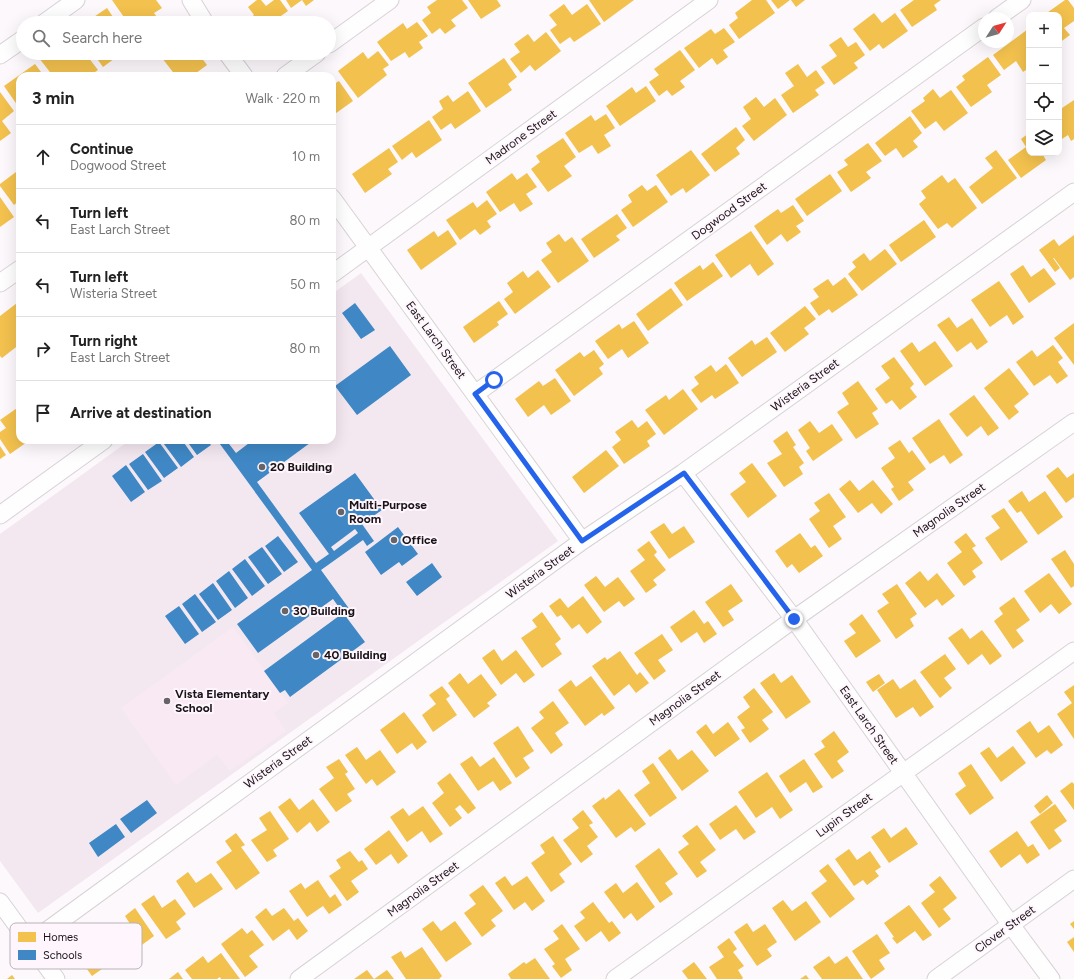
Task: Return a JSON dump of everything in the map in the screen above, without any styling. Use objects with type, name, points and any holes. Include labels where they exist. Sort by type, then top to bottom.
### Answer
[{"type":"street","points":[[54,16],[76,0]]},
{"type":"street","points":[[191,0],[200,16]]},
{"type":"street","points":[[336,39],[390,0]]},
{"type":"street","name":"Madrone Street","points":[[336,271],[709,0]]},
{"type":"street","points":[[1005,12],[1022,0]]},
{"type":"street","name":"Dogwood Street","points":[[475,394],[978,31]]},
{"type":"street","points":[[2,51],[16,42]]},
{"type":"street","points":[[232,60],[241,72]]},
{"type":"street","points":[[291,72],[307,60]]},
{"type":"street","name":"Wisteria Street","points":[[57,923],[582,541],[684,473],[1074,192]]},
{"type":"street","name":"East Larch Street","points":[[336,203],[582,541]]},
{"type":"street","points":[[0,283],[16,272]]},
{"type":"street","name":"Magnolia Street","points":[[299,979],[794,619],[1074,422]]},
{"type":"street","points":[[0,516],[99,444]]},
{"type":"street","name":"East Larch Street","points":[[684,473],[794,619],[1010,926],[1051,979]]},
{"type":"street","name":"Lupin Street","points":[[615,979],[1074,652]]},
{"type":"street","name":"Clover Street","points":[[936,979],[1074,879]]},
{"type":"street","points":[[0,902],[15,923]]},
{"type":"street","points":[[49,969],[56,979]]},
{"type":"shaded area","name":"Vista Elementary School","points":[[361,273],[558,541],[38,913],[0,861],[0,534],[124,444],[336,444],[336,291]]},
{"type":"shaded area","points":[[233,627],[288,703],[274,713],[286,731],[230,771],[217,755],[176,785],[121,708]]},
{"type":"building: Homes","points":[[112,0],[156,0],[162,8],[154,13],[156,16],[123,16]]},
{"type":"building: Homes","points":[[257,0],[261,0],[266,6],[274,0],[280,0],[288,11],[281,16],[253,16],[254,15],[248,7]]},
{"type":"building: Homes","points":[[286,0],[302,0],[291,8]]},
{"type":"building: Homes","points":[[302,0],[314,0],[306,6]]},
{"type":"building: Homes","points":[[437,0],[462,0],[468,8],[451,20],[456,26],[445,34],[440,28],[432,34],[422,20],[431,13],[427,7]]},
{"type":"building: Homes","points":[[468,0],[497,0],[501,6],[481,19]]},
{"type":"building: Homes","points":[[589,0],[634,0],[604,22]]},
{"type":"building: Homes","points":[[752,0],[766,0],[775,13],[739,39],[729,25],[738,18],[735,13]]},
{"type":"building: Homes","points":[[771,0],[790,0],[778,9]]},
{"type":"building: Homes","points":[[791,0],[805,0],[796,7]]},
{"type":"building: Homes","points":[[914,0],[941,0],[934,5],[937,10],[912,27],[900,10]]},
{"type":"building: Homes","points":[[1065,0],[1068,0],[1074,8],[1074,21],[1064,28],[1070,35],[1062,41],[1062,12],[1048,12]]},
{"type":"building: Homes","points":[[564,4],[572,15],[587,4],[601,24],[574,42],[570,37],[560,44],[550,30],[557,25],[549,15]]},
{"type":"building: Homes","points":[[107,8],[112,16],[95,16]]},
{"type":"building: Homes","points":[[874,13],[882,23],[895,13],[908,31],[883,49],[879,44],[870,51],[853,29]]},
{"type":"building: Homes","points":[[417,22],[428,36],[419,42],[423,48],[409,58],[405,52],[391,61],[377,42],[403,23],[407,29]]},
{"type":"building: Homes","points":[[724,28],[735,42],[723,50],[728,57],[717,65],[712,58],[699,68],[684,48],[711,29],[715,34]]},
{"type":"building: Homes","points":[[1026,30],[1026,70],[1023,72],[1016,61],[1004,70],[993,55],[1002,48],[1014,48],[1014,39]]},
{"type":"building: Homes","points":[[546,32],[561,51],[535,71],[530,65],[521,73],[510,59],[520,52],[514,44],[528,34],[534,42]]},
{"type":"building: Homes","points":[[841,37],[848,47],[856,42],[865,55],[854,63],[858,68],[834,85],[821,67],[837,56],[829,45]]},
{"type":"building: Homes","points":[[680,50],[695,70],[680,81],[685,87],[672,96],[667,90],[659,96],[649,82],[659,75],[654,69]]},
{"type":"building: Homes","points":[[378,51],[389,65],[383,69],[387,75],[358,98],[338,71],[363,52],[368,59]]},
{"type":"building: Homes","points":[[988,57],[1001,75],[987,85],[992,92],[971,107],[956,87],[965,80],[962,76]]},
{"type":"building: Homes","points":[[504,58],[517,77],[508,84],[512,90],[486,108],[468,83]]},
{"type":"building: Homes","points":[[41,60],[90,60],[98,70],[95,72],[50,72]]},
{"type":"building: Homes","points":[[98,60],[112,60],[103,67]]},
{"type":"building: Homes","points":[[164,60],[203,60],[207,65],[197,72],[173,72]]},
{"type":"building: Homes","points":[[35,64],[41,72],[24,72]]},
{"type":"building: Homes","points":[[798,64],[807,77],[816,70],[825,83],[815,90],[819,95],[793,113],[781,95],[794,86],[785,73]]},
{"type":"building: Homes","points":[[16,77],[16,103],[4,86]]},
{"type":"building: Homes","points":[[339,81],[353,101],[336,113],[336,83]]},
{"type":"building: Homes","points":[[646,86],[656,101],[620,126],[606,106],[632,87],[636,93]]},
{"type":"building: Homes","points":[[933,89],[940,98],[951,90],[968,113],[944,131],[936,121],[925,129],[911,111],[925,101],[923,98]]},
{"type":"building: Homes","points":[[468,91],[481,111],[455,129],[451,123],[441,130],[432,117],[443,109],[439,101],[448,95],[453,102]]},
{"type":"building: Homes","points":[[0,92],[14,111],[2,121],[11,133],[0,141]]},
{"type":"building: Homes","points":[[756,97],[764,107],[775,98],[787,115],[754,141],[742,126],[751,119],[743,107]]},
{"type":"building: Homes","points":[[1074,100],[1074,139],[1071,141],[1068,135],[1062,139],[1062,108]]},
{"type":"building: Homes","points":[[606,114],[615,128],[604,135],[611,146],[598,154],[592,145],[579,153],[565,133],[591,115],[595,121]]},
{"type":"building: Homes","points":[[910,116],[922,133],[913,141],[918,147],[903,158],[896,148],[885,156],[875,143]]},
{"type":"building: Homes","points":[[429,120],[442,140],[416,158],[412,152],[402,160],[392,146]]},
{"type":"building: Homes","points":[[736,127],[745,140],[736,148],[740,154],[715,172],[701,154]]},
{"type":"building: Homes","points":[[1026,135],[1026,147],[1021,139]]},
{"type":"building: Homes","points":[[563,138],[576,157],[564,166],[572,176],[548,192],[531,169],[540,162],[536,156]]},
{"type":"building: Homes","points":[[868,143],[882,161],[866,172],[871,178],[851,192],[837,172],[848,165],[844,160]]},
{"type":"building: Homes","points":[[1026,147],[1026,156],[1044,156],[1046,160],[1021,178],[1008,160]]},
{"type":"building: Homes","points":[[389,148],[398,162],[388,169],[392,174],[365,193],[352,174]]},
{"type":"building: Homes","points":[[691,150],[710,175],[686,193],[683,188],[671,196],[656,175]]},
{"type":"building: Homes","points":[[996,150],[1017,178],[982,204],[969,187],[993,168],[985,158]]},
{"type":"building: Homes","points":[[16,172],[16,203],[14,205],[0,186],[0,184]]},
{"type":"building: Homes","points":[[512,173],[517,180],[527,173],[537,187],[526,194],[533,204],[520,212],[514,203],[500,212],[486,192]]},
{"type":"building: Homes","points":[[830,174],[842,191],[807,216],[795,199]]},
{"type":"building: Homes","points":[[942,175],[948,183],[955,178],[977,208],[952,228],[947,223],[938,229],[919,204],[926,198],[921,191]]},
{"type":"building: Homes","points":[[642,185],[647,191],[656,185],[668,202],[633,227],[621,210],[632,202],[628,195]]},
{"type":"building: Homes","points":[[0,197],[14,217],[0,227]]},
{"type":"building: Homes","points":[[487,200],[497,214],[487,221],[491,227],[480,235],[475,229],[460,240],[446,220],[473,202],[477,208]]},
{"type":"building: Homes","points":[[793,205],[804,221],[796,226],[801,232],[787,242],[781,234],[767,245],[754,226],[778,209],[781,213]]},
{"type":"building: Homes","points":[[617,214],[627,228],[616,236],[620,240],[594,258],[581,239]]},
{"type":"building: Homes","points":[[924,220],[936,237],[901,262],[889,245]]},
{"type":"building: Homes","points":[[448,230],[457,244],[421,270],[407,250],[434,231],[438,237]]},
{"type":"building: Homes","points":[[751,231],[774,264],[758,276],[750,264],[731,278],[715,255]]},
{"type":"building: Homes","points":[[559,234],[565,242],[572,237],[589,261],[558,283],[541,260],[552,252],[546,243]]},
{"type":"building: Homes","points":[[1074,235],[1074,277],[1070,280],[1053,258],[1060,268],[1055,272],[1039,250],[1054,239],[1059,246]]},
{"type":"building: Homes","points":[[885,249],[897,264],[862,291],[848,274],[856,267],[852,262],[864,253],[870,261]]},
{"type":"building: Homes","points":[[713,262],[723,276],[687,301],[674,283],[700,265],[703,270]]},
{"type":"building: Homes","points":[[1023,265],[1031,277],[1044,268],[1056,284],[1029,303],[1010,274]]},
{"type":"building: Homes","points":[[538,270],[551,287],[515,314],[504,299],[513,292],[507,283],[523,271],[528,278]]},
{"type":"building: Homes","points":[[845,277],[858,295],[832,313],[829,309],[819,316],[810,303],[819,297],[813,289],[828,279],[833,286]]},
{"type":"building: Homes","points":[[999,281],[1024,317],[1013,325],[1007,315],[990,327],[971,300]]},
{"type":"building: Homes","points":[[671,288],[683,305],[648,331],[636,314]]},
{"type":"building: Homes","points":[[499,301],[508,314],[497,322],[499,325],[474,343],[463,327]]},
{"type":"building: Homes","points":[[16,304],[16,347],[2,358],[0,356],[0,316]]},
{"type":"building: Homes","points":[[805,306],[816,319],[804,328],[809,334],[785,352],[770,333]]},
{"type":"building: Homes","points":[[949,317],[957,328],[972,318],[988,342],[977,350],[971,342],[957,352],[937,325]]},
{"type":"building: Homes","points":[[634,321],[649,343],[628,358],[622,349],[608,359],[595,341],[619,324],[622,329]]},
{"type":"building: Homes","points":[[1074,323],[1074,365],[1054,338]]},
{"type":"building: Homes","points":[[767,337],[777,352],[742,377],[728,358],[752,340],[755,345]]},
{"type":"building: Homes","points":[[935,341],[953,366],[925,386],[900,351],[912,342],[919,352]]},
{"type":"building: Homes","points":[[1053,345],[1063,358],[1058,362],[1068,376],[1057,384],[1050,375],[1034,386],[1016,362],[1032,350],[1037,357]]},
{"type":"building: Homes","points":[[594,350],[604,364],[599,368],[603,374],[574,396],[555,370],[580,352],[584,357]]},
{"type":"building: Homes","points":[[894,357],[914,384],[910,388],[917,397],[900,410],[892,400],[886,404],[875,389],[890,378],[881,366]]},
{"type":"building: Homes","points":[[726,364],[739,383],[715,399],[712,395],[701,403],[691,390],[699,384],[694,377],[711,365],[716,372]]},
{"type":"building: Homes","points":[[1009,368],[1029,394],[1014,406],[1019,412],[1009,420],[984,388]]},
{"type":"building: Homes","points":[[555,378],[571,401],[551,415],[544,405],[528,417],[515,399],[539,381],[543,386]]},
{"type":"building: Homes","points":[[858,381],[878,409],[872,413],[879,424],[856,439],[837,412],[849,404],[842,393]]},
{"type":"building: Homes","points":[[683,389],[698,409],[664,435],[645,410],[666,395],[669,400]]},
{"type":"building: Homes","points":[[974,395],[999,428],[988,436],[981,426],[967,437],[949,414]]},
{"type":"building: Homes","points":[[16,409],[16,444],[24,444],[10,454],[0,439],[0,432],[6,428],[0,420]]},
{"type":"building: Homes","points":[[939,419],[963,455],[950,464],[944,455],[930,464],[912,438]]},
{"type":"building: Homes","points":[[632,420],[638,428],[647,421],[656,434],[647,441],[650,446],[624,464],[612,447],[621,440],[615,432]]},
{"type":"building: Homes","points":[[810,421],[819,433],[832,424],[843,440],[813,461],[806,451],[810,448],[798,430]]},
{"type":"building: Homes","points":[[787,431],[796,445],[793,447],[804,463],[799,467],[803,474],[784,487],[767,463],[782,454],[773,441]]},
{"type":"building: Homes","points":[[900,440],[909,453],[912,450],[926,469],[908,482],[914,490],[899,501],[891,489],[894,487],[881,468],[895,458],[888,448]]},
{"type":"building: Homes","points":[[0,446],[6,455],[0,459]]},
{"type":"building: Homes","points":[[606,450],[619,466],[584,493],[572,477]]},
{"type":"building: Homes","points":[[752,463],[777,496],[748,518],[730,494],[746,482],[739,473]]},
{"type":"building: Homes","points":[[1058,467],[1067,478],[1074,473],[1074,497],[1066,503],[1046,476]]},
{"type":"building: Homes","points":[[850,480],[859,491],[873,480],[893,504],[881,514],[872,503],[858,513],[839,489]]},
{"type":"building: Homes","points":[[1022,491],[1029,502],[1045,491],[1063,517],[1038,535],[1021,511],[1017,513],[1008,501]]},
{"type":"building: Homes","points":[[829,493],[846,517],[833,526],[842,539],[829,548],[809,519],[820,511],[814,503]]},
{"type":"building: Homes","points":[[1004,508],[1028,542],[1001,561],[985,538],[1000,528],[991,516]]},
{"type":"building: Homes","points":[[664,523],[672,534],[684,526],[695,542],[669,559],[650,532]]},
{"type":"building: Homes","points":[[800,533],[811,548],[815,545],[823,556],[799,573],[792,564],[787,568],[775,551]]},
{"type":"building: Homes","points":[[966,533],[976,546],[972,548],[983,563],[972,571],[976,577],[964,586],[947,563],[962,552],[954,542]]},
{"type":"building: Homes","points":[[649,541],[657,552],[654,555],[666,570],[653,580],[657,585],[646,593],[630,571],[645,560],[637,550]]},
{"type":"building: Homes","points":[[1065,550],[1074,564],[1074,586],[1071,588],[1051,559]]},
{"type":"building: Homes","points":[[920,571],[928,581],[937,573],[955,596],[942,606],[937,599],[925,608],[905,583]]},
{"type":"building: Homes","points":[[1049,573],[1072,604],[1059,614],[1051,604],[1040,613],[1024,591]]},
{"type":"building: Homes","points":[[596,576],[605,587],[618,577],[635,599],[624,607],[619,601],[604,612],[584,585]]},
{"type":"building: Homes","points":[[731,584],[743,601],[728,611],[734,620],[723,627],[705,602]]},
{"type":"building: Homes","points":[[897,584],[917,614],[910,619],[914,626],[896,639],[877,611],[889,603],[882,594]]},
{"type":"building: Homes","points":[[583,596],[602,622],[587,634],[579,624],[572,629],[561,615],[557,617],[549,606],[560,598],[568,608]]},
{"type":"building: Homes","points":[[1014,597],[1030,620],[1016,630],[1024,641],[1013,649],[994,621],[1003,614],[999,608]]},
{"type":"building: Homes","points":[[694,610],[704,624],[708,621],[717,634],[704,643],[697,632],[681,643],[670,627]]},
{"type":"building: Homes","points":[[542,612],[561,639],[555,644],[562,654],[542,668],[521,638],[537,627],[532,620]]},
{"type":"building: Homes","points":[[862,614],[881,641],[856,658],[844,641],[856,633],[849,624]]},
{"type":"building: Homes","points":[[962,628],[970,639],[982,630],[1002,656],[990,665],[982,654],[968,665],[948,638]]},
{"type":"building: Homes","points":[[662,634],[673,650],[658,660],[666,671],[654,680],[634,653]]},
{"type":"building: Homes","points":[[494,649],[502,661],[516,650],[535,675],[524,683],[516,673],[501,685],[482,658]]},
{"type":"building: Homes","points":[[620,651],[637,675],[640,672],[649,683],[636,693],[629,684],[614,696],[592,666],[605,657],[607,660]]},
{"type":"building: Homes","points":[[945,654],[956,669],[944,678],[952,688],[940,698],[920,672]]},
{"type":"building: Homes","points":[[460,673],[468,684],[481,674],[497,695],[487,703],[490,706],[474,718],[448,683]]},
{"type":"building: Homes","points":[[774,673],[781,683],[792,675],[811,702],[786,719],[760,683]]},
{"type":"building: Homes","points":[[879,674],[885,683],[873,692],[866,682]]},
{"type":"building: Homes","points":[[591,676],[615,708],[604,716],[602,713],[585,726],[558,690],[571,680],[576,687]]},
{"type":"building: Homes","points":[[893,679],[900,689],[915,679],[934,707],[920,717],[913,707],[896,718],[877,690]]},
{"type":"building: Homes","points":[[1074,685],[1074,739],[1057,714],[1072,703],[1064,692]]},
{"type":"building: Homes","points":[[442,686],[450,696],[446,699],[457,715],[433,732],[422,715],[436,704],[429,695]]},
{"type":"building: Homes","points":[[754,688],[773,712],[762,720],[769,729],[750,743],[741,730],[745,728],[737,717],[750,707],[743,697]]},
{"type":"building: Homes","points":[[553,701],[569,723],[555,733],[563,745],[551,754],[531,728],[544,718],[539,712]]},
{"type":"building: Homes","points":[[404,712],[427,742],[417,750],[412,743],[397,754],[380,730]]},
{"type":"building: Homes","points":[[1030,721],[1038,733],[1049,725],[1063,745],[1051,754],[1047,750],[1036,758],[1016,731]]},
{"type":"building: Homes","points":[[728,722],[740,739],[715,757],[696,732],[706,724],[713,734]]},
{"type":"building: Homes","points":[[518,726],[534,751],[523,758],[530,768],[516,778],[493,743]]},
{"type":"building: Homes","points":[[834,731],[849,752],[837,761],[844,771],[832,779],[814,754],[825,747],[821,741]]},
{"type":"building: Homes","points":[[1013,746],[1026,763],[1001,782],[980,753],[989,747],[997,758]]},
{"type":"building: Homes","points":[[357,747],[366,760],[380,750],[396,772],[377,786],[372,779],[366,784],[345,755]]},
{"type":"building: Homes","points":[[670,749],[678,760],[692,750],[709,771],[682,791],[658,758]]},
{"type":"building: Homes","points":[[472,756],[480,767],[494,757],[512,783],[500,791],[493,781],[478,791],[460,764]]},
{"type":"building: Homes","points":[[339,759],[348,772],[345,774],[355,789],[347,794],[352,801],[336,812],[319,789],[334,778],[326,767]]},
{"type":"building: Homes","points":[[804,759],[823,787],[813,793],[806,782],[790,793],[779,776]]},
{"type":"building: Homes","points":[[653,763],[677,798],[650,817],[634,795],[650,783],[642,771]]},
{"type":"building: Homes","points":[[971,764],[994,798],[970,815],[955,794],[966,786],[958,773]]},
{"type":"building: Homes","points":[[767,772],[793,810],[780,819],[772,807],[756,818],[738,792]]},
{"type":"building: Homes","points":[[450,773],[476,808],[468,814],[460,805],[455,809],[462,818],[450,827],[432,803],[444,793],[437,783]]},
{"type":"building: Homes","points":[[1072,782],[1074,784],[1074,810],[1060,791]]},
{"type":"building: Homes","points":[[619,789],[646,824],[635,832],[631,827],[616,838],[592,806],[604,797],[605,800]]},
{"type":"building: Homes","points":[[1047,795],[1053,803],[1040,814],[1034,806]]},
{"type":"building: Homes","points":[[290,798],[299,810],[313,799],[330,822],[317,832],[310,822],[297,833],[278,807]]},
{"type":"building: Homes","points":[[1055,804],[1067,821],[1054,830],[1062,841],[1049,850],[1030,822]]},
{"type":"building: Homes","points":[[736,805],[756,832],[744,840],[736,829],[720,840],[709,824]]},
{"type":"building: Homes","points":[[423,806],[443,834],[430,843],[422,831],[407,842],[390,817],[403,808],[409,816]]},
{"type":"building: Homes","points":[[583,810],[593,823],[589,825],[598,837],[587,846],[593,854],[581,863],[563,840],[579,828],[572,819]]},
{"type":"building: Homes","points":[[270,811],[289,839],[273,850],[277,856],[267,862],[251,840],[267,830],[259,818]]},
{"type":"building: Homes","points":[[697,825],[716,850],[700,862],[707,871],[697,878],[678,852],[689,844],[682,836]]},
{"type":"building: Homes","points":[[906,827],[918,844],[889,863],[871,837],[884,828],[891,838]]},
{"type":"building: Homes","points":[[389,830],[408,856],[398,864],[391,854],[376,865],[364,849]]},
{"type":"building: Homes","points":[[1017,831],[1028,847],[1033,844],[1040,855],[1027,864],[1020,854],[1001,868],[989,851]]},
{"type":"building: Homes","points":[[236,833],[245,845],[241,847],[260,873],[236,890],[216,862],[232,851],[225,841]]},
{"type":"building: Homes","points":[[553,836],[572,864],[559,874],[565,882],[551,892],[531,863],[545,853],[540,845]]},
{"type":"building: Homes","points":[[659,848],[678,874],[665,883],[673,894],[660,903],[635,866]]},
{"type":"building: Homes","points":[[849,849],[857,860],[870,851],[881,867],[875,871],[879,876],[867,885],[863,880],[854,886],[835,859]]},
{"type":"building: Homes","points":[[350,851],[359,862],[362,860],[368,869],[351,881],[359,892],[347,901],[329,876],[341,868],[336,860]]},
{"type":"building: Homes","points":[[828,864],[855,899],[830,918],[811,893],[827,881],[819,871]]},
{"type":"building: Homes","points":[[188,872],[196,883],[211,873],[223,889],[194,908],[176,881]]},
{"type":"building: Homes","points":[[505,876],[512,886],[527,876],[545,901],[532,911],[525,902],[514,910],[495,883]]},
{"type":"building: Homes","points":[[940,876],[957,898],[943,909],[951,919],[939,928],[921,903],[935,892],[929,885]]},
{"type":"building: Homes","points":[[318,880],[330,898],[335,894],[342,905],[329,914],[323,906],[307,917],[289,891],[301,883],[305,889]]},
{"type":"building: Homes","points":[[637,882],[655,907],[637,921],[631,913],[624,919],[604,892],[616,883],[623,893]]},
{"type":"building: Homes","points":[[483,885],[503,911],[491,920],[496,926],[482,937],[464,913],[476,904],[469,895]]},
{"type":"building: Homes","points":[[154,895],[162,908],[175,899],[186,914],[176,922],[181,929],[166,939],[141,904]]},
{"type":"building: Homes","points":[[783,900],[792,911],[806,901],[821,922],[795,941],[772,908]]},
{"type":"building: Homes","points":[[593,902],[609,923],[612,921],[621,933],[609,942],[601,931],[586,942],[574,926],[585,918],[580,912]]},
{"type":"building: Homes","points":[[909,905],[932,935],[923,941],[915,931],[897,944],[884,923]]},
{"type":"building: Homes","points":[[135,908],[154,936],[142,945],[142,923],[129,923],[125,916]]},
{"type":"building: Homes","points":[[266,908],[272,916],[284,908],[294,921],[298,918],[308,931],[297,940],[289,929],[273,941],[255,917]]},
{"type":"building: Homes","points":[[433,921],[441,931],[455,921],[472,944],[446,962],[422,929]]},
{"type":"building: Homes","points":[[1074,921],[1074,929],[1070,924]]},
{"type":"building: Homes","points":[[747,923],[753,932],[765,924],[777,942],[767,949],[772,956],[757,966],[734,932]]},
{"type":"building: Homes","points":[[562,924],[580,949],[565,959],[572,970],[561,978],[552,966],[555,964],[544,949],[559,939],[553,931]]},
{"type":"building: Homes","points":[[242,928],[247,934],[252,930],[264,945],[249,956],[258,967],[245,977],[221,944]]},
{"type":"building: Homes","points":[[877,934],[890,953],[879,960],[885,969],[871,979],[852,951]]},
{"type":"building: Homes","points":[[1074,937],[1074,952],[1067,942]]},
{"type":"building: Homes","points":[[729,938],[737,949],[733,952],[744,966],[738,970],[743,978],[742,979],[717,979],[709,967],[724,957],[717,947]]},
{"type":"building: Homes","points":[[422,947],[442,976],[439,979],[406,979],[391,957],[401,951],[405,958]]},
{"type":"building: Homes","points":[[221,953],[240,979],[221,979],[220,977],[217,979],[192,979],[185,970],[203,956],[208,963]]},
{"type":"building: Homes","points":[[829,956],[835,964],[847,956],[863,979],[822,979],[813,967]]},
{"type":"building: Homes","points":[[535,958],[550,979],[511,979],[508,974],[524,962],[526,964]]},
{"type":"building: Homes","points":[[694,962],[707,979],[688,979],[682,971]]},
{"type":"building: Homes","points":[[87,969],[102,969],[92,976]]},
{"type":"building: Homes","points":[[367,970],[374,979],[354,979]]},
{"type":"building: Homes","points":[[387,970],[394,979],[374,979]]},
{"type":"building: Homes","points":[[178,972],[183,979],[169,979]]},
{"type":"building: Homes","points":[[12,975],[15,979],[7,979]]},
{"type":"building: Homes","points":[[806,975],[809,979],[800,979]]},
{"type":"building: Schools","points":[[355,303],[375,330],[361,339],[342,313]]},
{"type":"building: Schools","points":[[390,346],[411,375],[357,415],[336,385]]},
{"type":"building: Schools","points":[[156,444],[160,444],[178,468],[164,478],[145,452]]},
{"type":"building: Schools","points":[[164,444],[185,444],[194,457],[181,467]]},
{"type":"building: Schools","points":[[189,444],[211,445],[197,455]]},
{"type":"building: Schools","points":[[220,444],[229,444],[236,453],[248,444],[309,444],[257,482],[316,563],[329,554],[299,513],[355,473],[382,510],[362,524],[374,541],[367,546],[363,540],[321,570],[353,614],[347,618],[365,642],[290,697],[285,690],[280,693],[264,671],[343,613],[333,599],[258,653],[237,624],[312,570]],"holes":[[[355,529],[358,533],[334,551],[331,547]]]},
{"type":"building: Schools","points":[[143,454],[162,481],[148,490],[129,464]]},
{"type":"building: Schools","points":[[126,465],[145,492],[131,502],[112,476]]},
{"type":"building: Schools","name":"Office","points":[[398,527],[418,554],[402,566],[399,562],[381,575],[365,552]]},
{"type":"building: Schools","points":[[278,536],[298,562],[284,572],[265,546]]},
{"type":"building: Schools","points":[[262,547],[282,574],[268,584],[248,557]]},
{"type":"building: Schools","points":[[245,559],[265,586],[252,596],[232,569]]},
{"type":"building: Schools","points":[[432,563],[442,577],[417,596],[406,582]]},
{"type":"building: Schools","points":[[229,571],[248,598],[235,608],[216,581]]},
{"type":"building: Schools","points":[[213,583],[232,610],[218,620],[199,594]]},
{"type":"building: Schools","points":[[195,594],[216,622],[202,632],[182,604]]},
{"type":"building: Schools","points":[[179,606],[199,634],[185,644],[165,616]]},
{"type":"building: Schools","points":[[147,800],[157,813],[131,833],[120,819]]},
{"type":"building: Schools","points":[[116,824],[125,837],[98,857],[89,843]]},
{"type":"place","name":"20 Building","points":[[262,467]]},
{"type":"place","name":"Multi-Purpose Room","points":[[341,512]]},
{"type":"place","name":"Office","points":[[394,540]]},
{"type":"place","name":"30 Building","points":[[285,611]]},
{"type":"place","name":"40 Building","points":[[316,655]]},
{"type":"place","name":"Vista Elementary School","points":[[167,701]]},
{"type":"route","points":[[494,380],[475,394],[582,541],[684,473],[794,619]]}]
